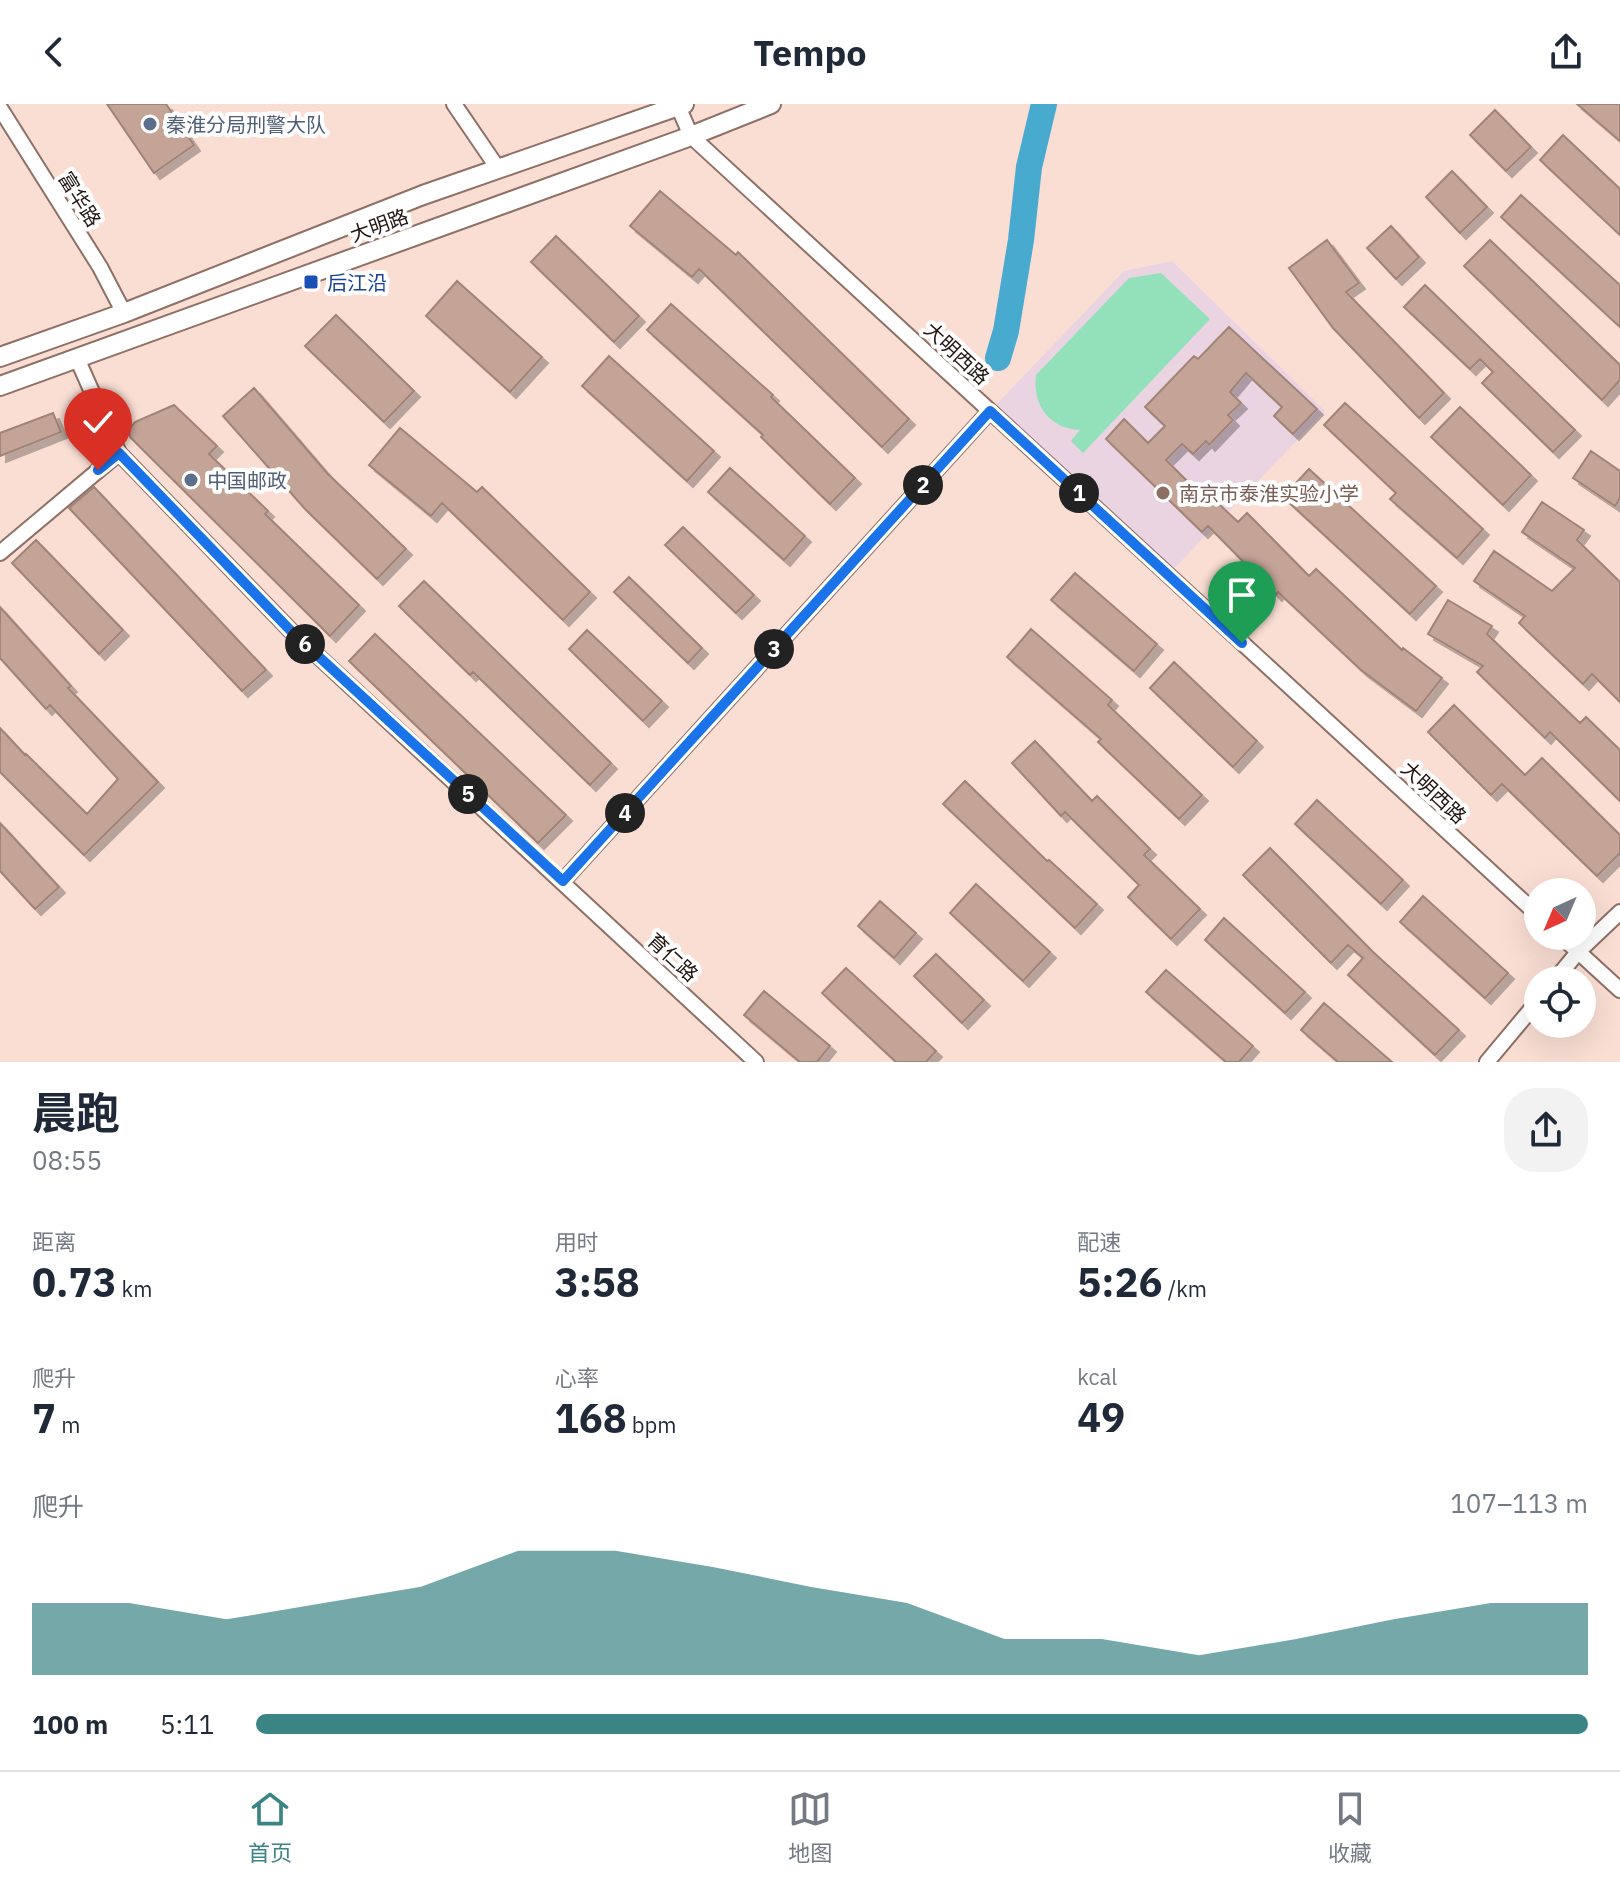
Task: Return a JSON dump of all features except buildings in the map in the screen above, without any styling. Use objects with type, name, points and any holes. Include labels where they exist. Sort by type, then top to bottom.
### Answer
[{"type":"main road","name":"大明路","points":[[0,386],[691,136],[771,104]]},
{"type":"main road","points":[[0,357],[124,313],[497,167],[681,105]]},
{"type":"street","points":[[454,104],[497,167]]},
{"type":"street","name":"大明西路","points":[[681,105],[691,136],[1524,902]]},
{"type":"street","name":"富华路","points":[[0,108],[100,267],[124,313]]},
{"type":"street","points":[[0,553],[119,453],[80,365],[74,359]]},
{"type":"street","points":[[563,881],[990,411]]},
{"type":"street","name":"育仁路","points":[[119,453],[292,632],[756,1062]]},
{"type":"street","points":[[1566,966],[1620,912]]},
{"type":"street","points":[[1578,952],[1620,990]]},
{"type":"street","points":[[1487,1062],[1524,1018]]},
{"type":"shaded area","name":"南京市泰淮实验小学","points":[[1172,261],[1325,411],[1168,575],[990,411],[1124,271]]},
{"type":"green space","points":[[1161,273],[1210,319],[1083,453],[1071,441],[1080,430],[1069,429],[1052,420],[1040,405],[1036,375],[1129,278]]},
{"type":"waterway","points":[[998,358],[1006,331],[1021,240],[1029,167],[1044,104]]},
{"type":"place","name":"秦淮分局刑警大队","points":[[150,124]]},
{"type":"place","name":"后江沿","points":[[311,282]]},
{"type":"place","name":"中国邮政","points":[[191,480]]},
{"type":"place","name":"南京市泰淮实验小学","points":[[1163,493]]},
{"type":"route","points":[[98,470],[119,453],[292,632],[563,881],[990,411],[1242,643]]}]
